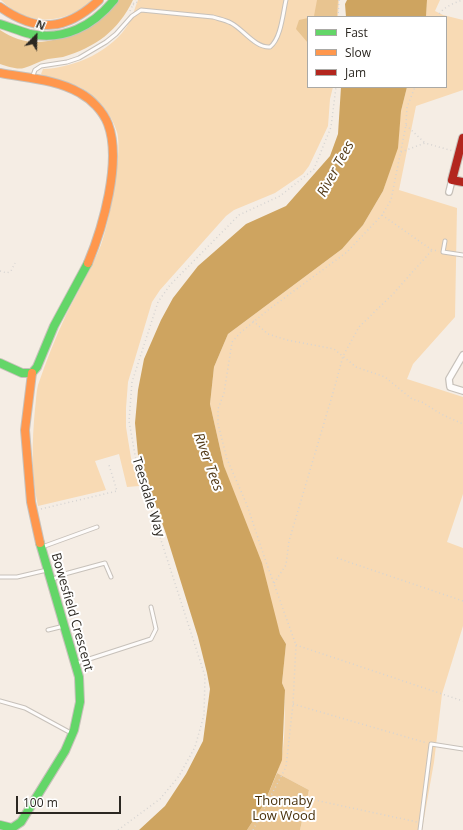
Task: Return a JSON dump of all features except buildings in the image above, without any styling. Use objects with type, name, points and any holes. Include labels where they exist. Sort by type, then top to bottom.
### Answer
[{"type":"main road","points":[[0,7],[23,21],[32,24],[51,25],[69,22],[78,18],[93,7],[99,0]]},
{"type":"main road","points":[[0,24],[27,33],[43,36],[59,35],[86,26],[98,18],[114,0]]},
{"type":"main road","points":[[0,18],[12,28]]},
{"type":"main road","name":"Bowesfield Crescent","points":[[0,73],[53,84],[79,92],[93,103],[102,114],[108,125],[112,141],[110,187],[103,217],[83,273],[57,320],[32,373],[25,430],[31,502],[50,581],[79,677],[80,702],[73,734],[65,751],[22,822],[12,828],[0,825]]},
{"type":"main road","points":[[463,138],[452,180],[463,182]]},
{"type":"main road","points":[[0,363],[22,373],[32,373]]},
{"type":"street","points":[[449,192],[452,180]]},
{"type":"street","points":[[463,355],[449,379],[450,387],[463,391]]},
{"type":"lane","points":[[31,80],[35,70],[41,66],[67,62],[79,58],[106,42],[116,34],[132,16],[141,10],[213,17],[235,25],[257,43],[270,47],[274,44],[278,35],[286,0]]},
{"type":"lane","points":[[285,4],[290,5]]},
{"type":"lane","points":[[445,241],[443,252],[463,255]]},
{"type":"lane","points":[[41,547],[97,527]]},
{"type":"lane","points":[[50,581],[61,576],[106,563],[111,577]]},
{"type":"lane","points":[[0,577],[17,577],[47,570]]},
{"type":"lane","points":[[75,664],[151,639],[156,629],[151,607]]},
{"type":"lane","points":[[48,630],[64,626]]},
{"type":"lane","points":[[0,701],[25,708],[73,734]]},
{"type":"lane","points":[[420,830],[431,744],[463,749]]},
{"type":"path","points":[[127,15],[135,0]]},
{"type":"path","points":[[133,6],[140,0]]},
{"type":"path","points":[[338,16],[339,0]]},
{"type":"path","points":[[438,16],[447,7],[463,0]]},
{"type":"path","name":"Teesdale Way","points":[[118,830],[160,799],[179,776],[195,747],[204,715],[205,683],[205,676],[137,466],[129,421],[132,382],[158,302],[170,286],[239,216],[280,196],[314,169],[331,127],[336,88]]},
{"type":"path","points":[[253,830],[286,767],[293,704],[296,645],[247,504],[227,459],[218,424],[218,409],[224,393],[232,342],[240,333],[254,322],[347,252],[382,215],[391,200],[406,125],[407,107],[415,88]]},
{"type":"path","points":[[406,125],[425,143],[459,152]]},
{"type":"path","points":[[401,152],[425,143]]},
{"type":"path","points":[[382,215],[432,250],[443,252]]},
{"type":"path","points":[[274,584],[286,565],[290,541],[343,356],[359,327],[394,293],[432,250]]},
{"type":"path","points":[[0,275],[1,271],[7,273],[11,271],[15,263]]},
{"type":"path","points":[[254,322],[268,334],[287,340],[334,349],[356,367],[385,377],[412,399],[422,402],[441,414],[463,424]]},
{"type":"path","points":[[33,511],[117,490],[110,465]]},
{"type":"path","points":[[337,558],[463,601]]},
{"type":"path","points":[[296,645],[463,701]]},
{"type":"path","points":[[293,704],[431,744]]},
{"type":"path","points":[[310,800],[421,823]]},
{"type":"shaded area","points":[[1,0],[93,0],[71,14],[47,20],[35,19],[23,15],[12,9]]},
{"type":"shaded area","points":[[138,0],[339,0],[338,16],[307,16],[307,88],[333,88],[330,99],[328,126],[309,166],[303,174],[275,193],[234,210],[226,216],[160,290],[152,302],[128,382],[126,408],[126,427],[131,458],[139,486],[127,487],[119,454],[95,461],[106,490],[38,506],[34,482],[33,445],[36,394],[38,385],[66,315],[89,272],[101,245],[108,221],[117,171],[118,155],[117,132],[106,110],[94,97],[79,87],[44,77],[41,74],[43,69],[55,68],[80,61],[103,50],[122,33],[132,17]]},
{"type":"shaded area","points":[[427,0],[440,0],[435,11],[447,16],[426,16]]},
{"type":"shaded area","points":[[447,16],[463,20],[463,90],[416,106],[399,190],[457,208],[455,317],[413,364],[407,379],[463,397],[463,494],[447,542],[463,548],[463,626],[442,694],[434,762],[422,830],[300,830],[309,790],[277,773],[284,742],[285,690],[282,683],[286,644],[280,634],[224,466],[210,404],[214,367],[228,334],[342,249],[363,225],[383,191],[397,148],[401,111],[407,88],[447,88]]},
{"type":"green space","points":[[118,0],[133,0],[120,21],[96,43],[75,53],[45,60],[24,68],[15,68],[0,64],[0,30],[14,38],[29,42],[44,42],[60,38]]},
{"type":"green space","points":[[317,0],[338,0],[337,16],[314,16]]},
{"type":"green space","points":[[307,18],[307,42],[296,29],[299,20]]},
{"type":"green space","name":"Thornaby Low Wood","points":[[277,773],[309,790],[300,830],[247,830],[264,804]]},
{"type":"water","points":[[347,0],[427,0],[426,16],[346,16],[345,4]]},
{"type":"water","name":"River Tees","points":[[341,88],[407,88],[401,111],[398,148],[383,191],[363,225],[342,249],[228,334],[214,367],[210,404],[224,466],[262,563],[280,634],[286,644],[282,683],[285,690],[282,760],[264,804],[247,830],[139,830],[165,806],[186,774],[203,741],[210,689],[198,637],[166,534],[138,455],[135,423],[138,390],[144,359],[161,320],[173,298],[198,266],[246,224],[286,206],[330,156],[338,134]]},
{"type":"traffic: fast","points":[[0,24],[30,34],[43,36],[66,33],[87,24],[97,17],[114,0]]},
{"type":"traffic: fast","points":[[0,363],[22,373],[32,373],[37,367],[54,326],[88,263]]},
{"type":"traffic: fast","points":[[0,825],[12,828],[21,822],[65,751],[74,730],[80,702],[79,677],[40,543]]},
{"type":"traffic: slow","points":[[0,7],[26,21],[51,25],[63,23],[75,18],[99,0]]},
{"type":"traffic: slow","points":[[0,73],[51,82],[71,88],[92,102],[106,119],[112,139],[112,175],[105,213],[88,263]]},
{"type":"traffic: slow","points":[[32,373],[25,430],[31,502],[40,543]]},
{"type":"traffic: jam","points":[[463,138],[452,180],[463,182]]}]
